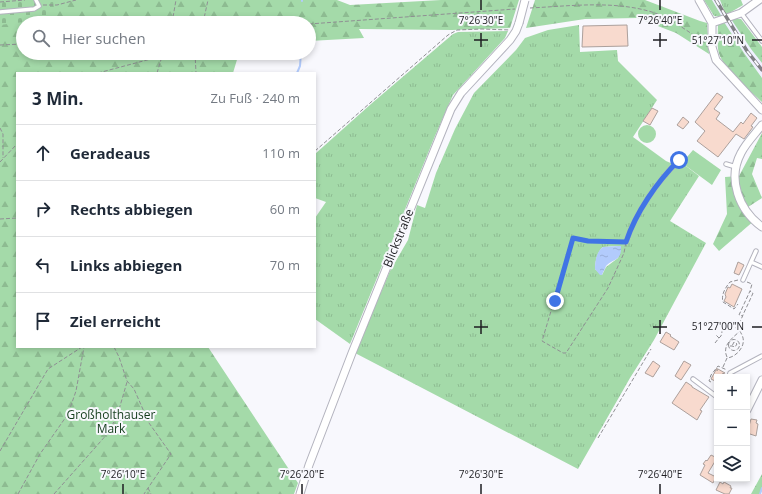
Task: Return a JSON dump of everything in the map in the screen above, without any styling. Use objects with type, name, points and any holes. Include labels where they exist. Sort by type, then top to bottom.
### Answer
[{"type":"street","name":"Blickstraße","points":[[300,494],[309,465],[352,353],[451,109],[461,93],[505,46],[516,31],[525,0]]},
{"type":"street","points":[[699,0],[712,23],[712,48],[716,60],[762,110]]},
{"type":"street","points":[[712,23],[741,13],[759,0]]},
{"type":"street","points":[[762,125],[742,151],[736,166],[735,180],[739,199],[753,220],[762,227]]},
{"type":"street","points":[[750,404],[762,380]]},
{"type":"lane","points":[[0,12],[34,9],[39,6],[36,0]]},
{"type":"lane","points":[[741,13],[762,41]]},
{"type":"lane","points":[[626,242],[635,221],[649,197],[679,160]]},
{"type":"lane","points":[[726,164],[736,166]]},
{"type":"lane","points":[[743,280],[756,252]]},
{"type":"lane","points":[[751,262],[762,267]]},
{"type":"lane","points":[[731,374],[762,356]]},
{"type":"lane","points":[[693,379],[714,395]]},
{"type":"path","points":[[0,2],[25,0]]},
{"type":"path","points":[[39,6],[57,5],[76,0]]},
{"type":"path","points":[[173,16],[176,0]]},
{"type":"path","points":[[205,16],[208,0]]},
{"type":"path","points":[[525,9],[600,4],[632,7],[654,13],[671,21],[712,48]]},
{"type":"path","points":[[316,23],[517,9]]},
{"type":"path","points":[[316,150],[448,35],[456,30],[489,29],[516,31]]},
{"type":"path","points":[[0,45],[16,44]]},
{"type":"path","points":[[102,72],[147,60]]},
{"type":"path","points":[[157,72],[161,60]]},
{"type":"path","points":[[195,60],[196,72]]},
{"type":"path","points":[[0,128],[3,134],[2,158]]},
{"type":"path","points":[[0,162],[2,158],[16,145]]},
{"type":"path","points":[[0,219],[16,218]]},
{"type":"path","points":[[573,238],[588,241],[626,242],[624,253],[608,288],[566,353],[563,353],[542,342],[573,238]]},
{"type":"path","points":[[738,304],[734,309],[726,305],[723,302],[722,295],[730,282],[735,280],[743,280],[752,284],[739,315],[743,316]]},
{"type":"path","points":[[723,368],[728,358],[726,351],[729,342],[739,330],[743,316],[753,293],[750,291]]},
{"type":"path","points":[[715,343],[721,336],[724,327],[728,326],[739,330],[742,335],[742,346],[732,358],[728,358]]},
{"type":"path","points":[[716,335],[719,338]]},
{"type":"path","points":[[729,342],[733,340],[738,341],[740,344]]},
{"type":"path","points":[[733,340],[737,344],[740,344]]},
{"type":"path","points":[[729,342],[729,346],[732,350],[735,350]]},
{"type":"path","points":[[732,346],[734,342]]},
{"type":"path","points":[[735,350],[737,344]]},
{"type":"path","points":[[735,350],[739,348],[740,344]]},
{"type":"path","points":[[729,346],[735,347]]},
{"type":"path","points":[[0,451],[48,369],[80,348]]},
{"type":"path","points":[[18,494],[40,454],[68,414],[76,391],[84,348]]},
{"type":"path","points":[[114,348],[127,381],[134,389],[149,422],[171,454],[144,494]]},
{"type":"path","points":[[598,438],[651,349]]},
{"type":"path","points":[[711,382],[709,381],[709,378],[718,366],[723,368],[728,374]]},
{"type":"path","points":[[54,494],[109,432],[118,413],[127,381]]},
{"type":"path","points":[[148,488],[151,494]]},
{"type":"shaded area","points":[[712,0],[720,0],[726,15],[722,17]]},
{"type":"shaded area","points":[[733,19],[751,49],[762,63],[762,78],[724,22]]},
{"type":"green space","name":"Großholthauser Mark","points":[[0,0],[337,0],[350,5],[441,0],[519,0],[510,28],[452,30],[359,29],[364,38],[316,41],[316,16],[16,16],[16,60],[237,60],[233,72],[16,72],[16,348],[209,348],[298,483],[294,494],[0,494]]},
{"type":"green space","points":[[0,0],[53,0],[55,16],[16,16],[16,23],[0,25]]},
{"type":"green space","points":[[535,0],[645,0],[707,23],[709,54],[676,33],[637,18],[585,19],[526,28]]},
{"type":"green space","points":[[704,0],[712,0],[722,17],[714,16]]},
{"type":"green space","points":[[720,0],[741,0],[743,5],[726,15]]},
{"type":"green space","points":[[731,19],[741,19],[762,47],[762,63],[751,49]]},
{"type":"green space","points":[[724,22],[762,78],[762,102],[730,71],[720,56],[718,49],[718,24]]},
{"type":"green space","points":[[579,25],[580,52],[617,50],[618,61],[657,100],[633,137],[666,161],[673,164],[682,163],[699,176],[670,221],[706,243],[654,340],[630,378],[578,469],[355,353],[390,271],[408,240],[417,205],[425,208],[436,173],[455,129],[474,93],[516,50],[525,38],[548,30]],"holes":[[[618,246],[621,249],[618,258],[606,267],[602,275],[595,269],[597,257],[603,247]]]},
{"type":"green space","points":[[508,31],[505,38],[453,95],[350,344],[316,320],[316,217],[326,202],[316,198],[316,153],[453,34],[458,32]]},
{"type":"green space","points":[[647,125],[653,128],[656,134],[653,140],[647,143],[641,140],[638,134],[641,128]]},
{"type":"green space","points":[[762,133],[762,159],[757,158],[752,174],[762,198],[748,207],[755,220],[719,251],[713,244],[727,214],[725,177],[739,176]]},
{"type":"green space","points":[[693,150],[721,170],[712,185],[682,163]]},
{"type":"green space","points":[[762,474],[762,490],[760,494],[751,494]]},
{"type":"water","points":[[621,246],[619,257],[606,266],[602,275],[600,275],[595,269],[597,254],[603,247]]},
{"type":"building","points":[[627,25],[628,46],[582,47],[583,26]]},
{"type":"building","points":[[717,93],[723,97],[714,109],[720,113],[716,119],[733,132],[741,122],[743,124],[751,113],[757,118],[751,126],[753,127],[744,139],[736,134],[718,157],[697,141],[705,131],[695,122]]},
{"type":"building","points":[[652,108],[658,111],[650,125],[643,121]]},
{"type":"building","points":[[683,117],[689,122],[683,129],[677,125]]},
{"type":"building","points":[[738,262],[744,265],[739,275],[734,273]]},
{"type":"building","points":[[732,284],[742,289],[734,307],[724,301],[728,287],[730,288]]},
{"type":"building","points":[[666,332],[679,342],[674,350],[660,342]]},
{"type":"building","points":[[653,361],[660,366],[653,377],[645,373]]},
{"type":"building","points":[[684,361],[691,365],[681,380],[675,376]]},
{"type":"building","points":[[717,368],[717,371],[718,369],[725,373],[714,374],[714,380],[711,379]]},
{"type":"building","points":[[686,382],[709,397],[700,410],[702,411],[697,420],[672,403]]},
{"type":"building","points":[[751,419],[757,420],[756,423],[758,424],[756,436],[750,434]]},
{"type":"building","points":[[711,455],[714,456],[714,463],[708,473],[714,476],[713,483],[700,475],[705,465],[703,464],[706,460],[707,461]]},
{"type":"building","points":[[720,482],[723,484],[724,482],[732,488],[729,494],[716,490]]},
{"type":"waterway","points":[[297,72],[300,60]]},
{"type":"waterway","points":[[760,494],[762,488]]},
{"type":"railway","points":[[716,0],[747,51],[762,70]]},
{"type":"route","points":[[555,301],[570,244],[573,238],[588,241],[626,242],[638,215],[649,197],[679,160]]}]
